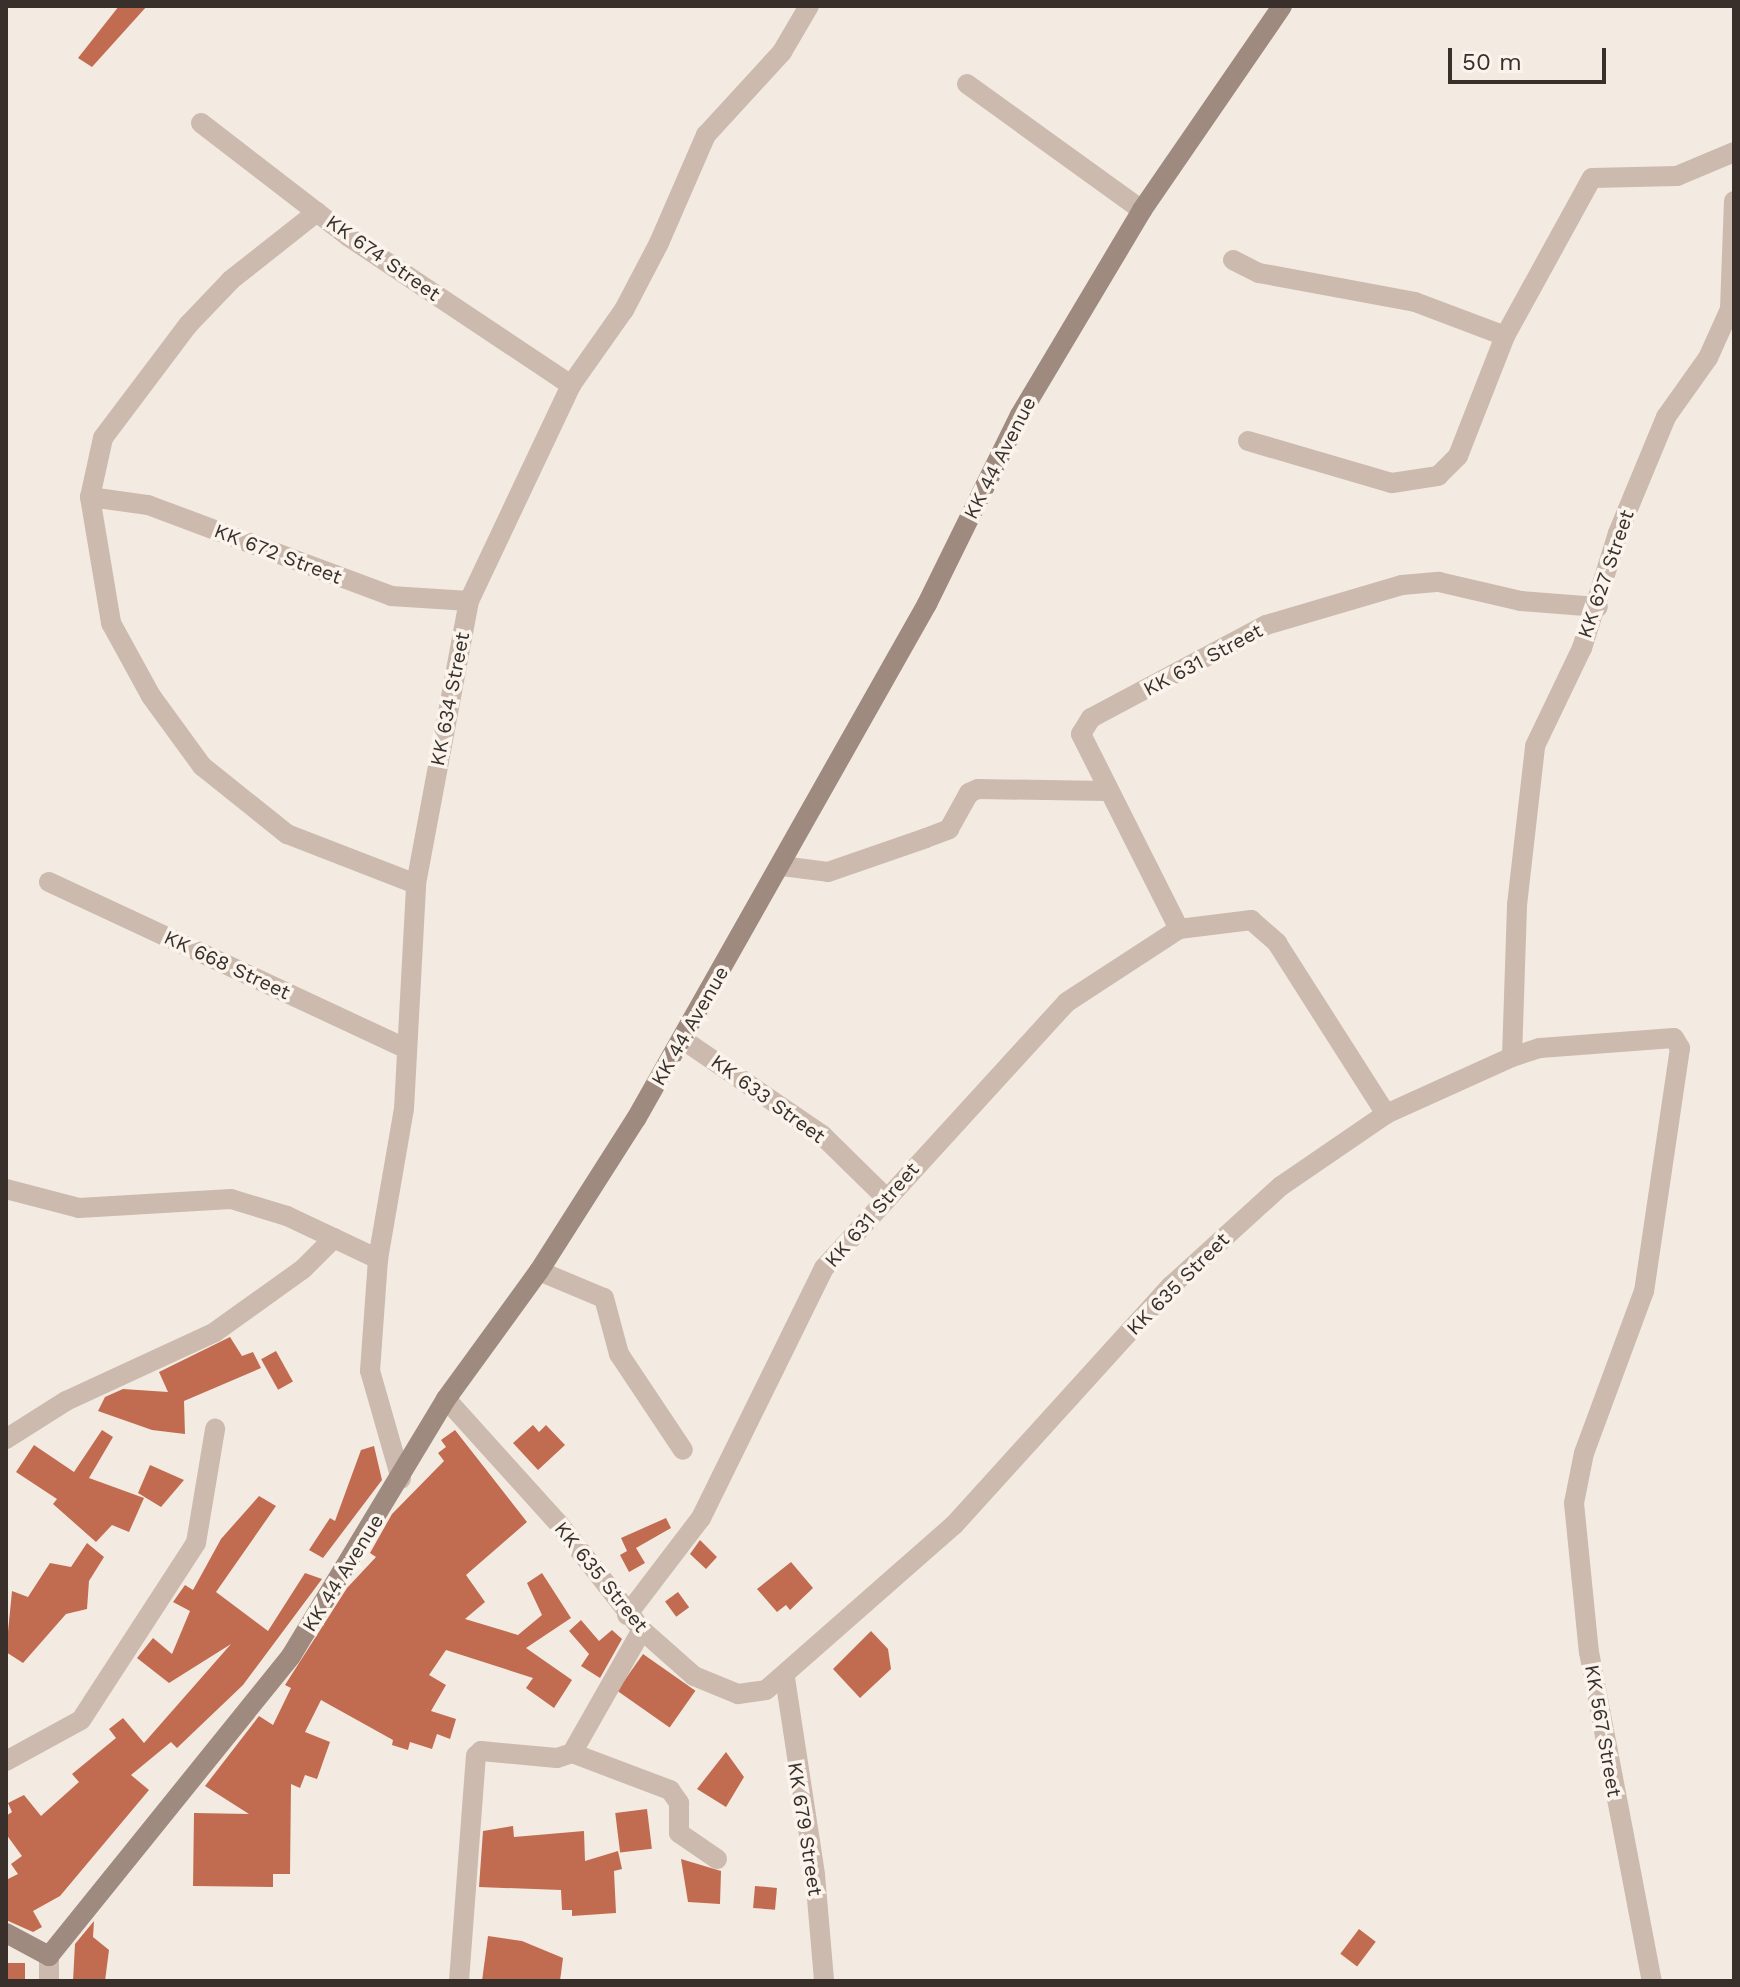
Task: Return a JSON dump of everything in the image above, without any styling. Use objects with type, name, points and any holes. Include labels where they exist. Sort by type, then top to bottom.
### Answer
[{"type":"main road","name":"KK 44 Avenue","points":[[49,1956],[291,1656],[401,1479],[446,1399],[539,1271],[682,1039],[782,866],[927,604],[1020,415],[1142,210],[1282,6]]},
{"type":"main road","points":[[6,1933],[49,1956]]},
{"type":"street","name":"KK 634 Street","points":[[401,1479],[370,1371],[378,1259],[404,1109],[416,884],[469,601],[571,385],[624,310],[706,135],[782,52],[809,6]]},
{"type":"street","points":[[967,84],[1142,210]]},
{"type":"street","name":"KK 674 Street","points":[[201,123],[317,212],[571,385]]},
{"type":"street","points":[[1248,441],[1392,483],[1438,476],[1466,440],[1505,336],[1592,178],[1677,176],[1734,152]]},
{"type":"street","name":"KK 627 Street","points":[[1512,1057],[1517,905],[1535,746],[1598,607],[1618,533],[1666,417],[1708,358],[1730,309],[1734,201]]},
{"type":"street","points":[[317,212],[231,280],[180,336],[103,438],[90,497],[111,623],[151,696],[202,766],[287,834],[416,884]]},
{"type":"street","points":[[1233,260],[1259,273],[1415,302],[1505,336]]},
{"type":"street","name":"KK 672 Street","points":[[90,497],[148,505],[391,596],[469,601]]},
{"type":"street","name":"KK 631 Street","points":[[1179,929],[1107,791],[1081,734],[1083,725],[1266,625],[1402,585],[1439,582],[1521,601],[1598,607]]},
{"type":"street","points":[[782,866],[828,872],[949,829],[969,793],[978,789],[1107,791]]},
{"type":"street","name":"KK 668 Street","points":[[49,882],[405,1048]]},
{"type":"street","name":"KK 631 Street","points":[[572,1753],[634,1623],[701,1518],[824,1268],[885,1197],[1067,1002],[1179,929],[1251,920],[1263,927],[1386,1114]]},
{"type":"street","name":"KK 635 Street","points":[[446,1399],[559,1524],[634,1623],[694,1676],[738,1694],[766,1690],[785,1678],[954,1525],[1171,1286],[1281,1186],[1386,1114],[1512,1057],[1540,1048],[1661,1036],[1680,1048],[1644,1291],[1578,1478]]},
{"type":"street","name":"KK 633 Street","points":[[682,1039],[822,1135],[885,1197]]},
{"type":"street","points":[[6,1189],[79,1208],[231,1199],[334,1238],[378,1259]]},
{"type":"street","points":[[6,1439],[66,1401],[215,1332],[303,1269],[334,1238]]},
{"type":"street","points":[[539,1271],[604,1298],[619,1354],[683,1450]]},
{"type":"street","points":[[6,1761],[81,1720],[196,1543],[215,1429]]},
{"type":"street","name":"KK 567 Street","points":[[1578,1478],[1576,1546],[1589,1652],[1652,1981]]},
{"type":"street","name":"KK 679 Street","points":[[785,1678],[815,1875],[824,1981]]},
{"type":"street","points":[[459,1981],[476,1756],[481,1751],[557,1758],[572,1753],[670,1790],[679,1803],[679,1833],[717,1859]]},
{"type":"street","points":[[49,1956],[49,1981]]},
{"type":"building","points":[[119,6],[147,6],[92,67],[78,58]]},
{"type":"building","points":[[230,1337],[242,1356],[253,1352],[261,1368],[184,1401],[185,1434],[152,1430],[98,1411],[105,1397],[123,1389],[168,1392],[159,1372]]},
{"type":"building","points":[[276,1351],[293,1382],[278,1390],[261,1359]]},
{"type":"building","points":[[533,1425],[539,1432],[546,1425],[565,1445],[538,1470],[513,1443]]},
{"type":"building","points":[[102,1430],[113,1437],[89,1478],[144,1498],[129,1532],[112,1525],[96,1542],[53,1504],[57,1499],[16,1472],[34,1445],[74,1472]]},
{"type":"building","points":[[455,1430],[527,1522],[466,1575],[485,1602],[465,1619],[518,1635],[542,1615],[527,1583],[542,1573],[571,1618],[526,1648],[572,1680],[554,1708],[526,1688],[533,1678],[446,1650],[429,1675],[446,1685],[431,1711],[456,1719],[450,1739],[437,1734],[432,1749],[410,1742],[408,1750],[392,1745],[393,1740],[321,1700],[305,1732],[330,1742],[317,1779],[305,1775],[300,1788],[291,1784],[290,1874],[273,1874],[273,1887],[193,1886],[194,1813],[249,1814],[205,1786],[259,1716],[273,1725],[291,1688],[285,1685],[347,1588],[376,1557],[370,1553],[392,1514],[444,1461],[438,1453],[446,1447],[441,1440]]},
{"type":"building","points":[[374,1446],[382,1480],[323,1558],[309,1550],[330,1518],[335,1521],[361,1450]]},
{"type":"building","points":[[150,1465],[184,1480],[161,1507],[138,1493]]},
{"type":"building","points":[[259,1496],[276,1506],[216,1592],[268,1631],[305,1573],[322,1579],[243,1685],[177,1748],[171,1742],[131,1775],[149,1790],[60,1896],[33,1911],[42,1927],[33,1932],[6,1920],[6,1880],[18,1874],[11,1864],[22,1856],[6,1834],[6,1816],[12,1812],[8,1803],[24,1795],[41,1816],[79,1782],[72,1774],[116,1738],[109,1729],[123,1718],[144,1743],[231,1644],[169,1683],[137,1658],[153,1638],[172,1654],[190,1611],[173,1602],[185,1585],[193,1590],[221,1539]]},
{"type":"building","points":[[666,1518],[671,1528],[636,1548],[645,1563],[629,1572],[620,1555],[627,1551],[621,1538]]},
{"type":"building","points":[[700,1540],[717,1557],[706,1569],[690,1554]]},
{"type":"building","points":[[87,1543],[104,1557],[89,1581],[87,1609],[66,1614],[23,1663],[6,1652],[12,1591],[28,1597],[50,1563],[71,1567]]},
{"type":"building","points":[[791,1562],[813,1588],[790,1610],[786,1605],[777,1612],[757,1589]]},
{"type":"building","points":[[678,1592],[689,1607],[676,1617],[665,1601]]},
{"type":"building","points":[[581,1620],[599,1641],[612,1630],[622,1639],[600,1678],[581,1666],[589,1654],[569,1631]]},
{"type":"building","points":[[871,1631],[888,1649],[891,1669],[860,1698],[833,1669]]},
{"type":"building","points":[[643,1654],[695,1691],[670,1728],[617,1691]]},
{"type":"building","points":[[726,1752],[744,1777],[726,1807],[697,1789]]},
{"type":"building","points":[[647,1809],[652,1849],[620,1853],[615,1813]]},
{"type":"building","points":[[513,1826],[514,1837],[584,1831],[585,1861],[618,1851],[622,1869],[614,1871],[616,1913],[572,1916],[572,1910],[562,1910],[561,1890],[479,1887],[483,1831]]},
{"type":"building","points":[[681,1859],[721,1871],[720,1904],[688,1902]]},
{"type":"building","points":[[755,1886],[777,1888],[775,1910],[753,1908]]},
{"type":"building","points":[[94,1921],[93,1937],[109,1950],[105,1981],[73,1981],[75,1944]]},
{"type":"building","points":[[1359,1929],[1376,1942],[1357,1966],[1340,1954]]},
{"type":"building","points":[[488,1936],[522,1941],[563,1958],[560,1981],[482,1981]]},
{"type":"building","points":[[7,1963],[25,1963],[25,1981],[7,1981]]}]
